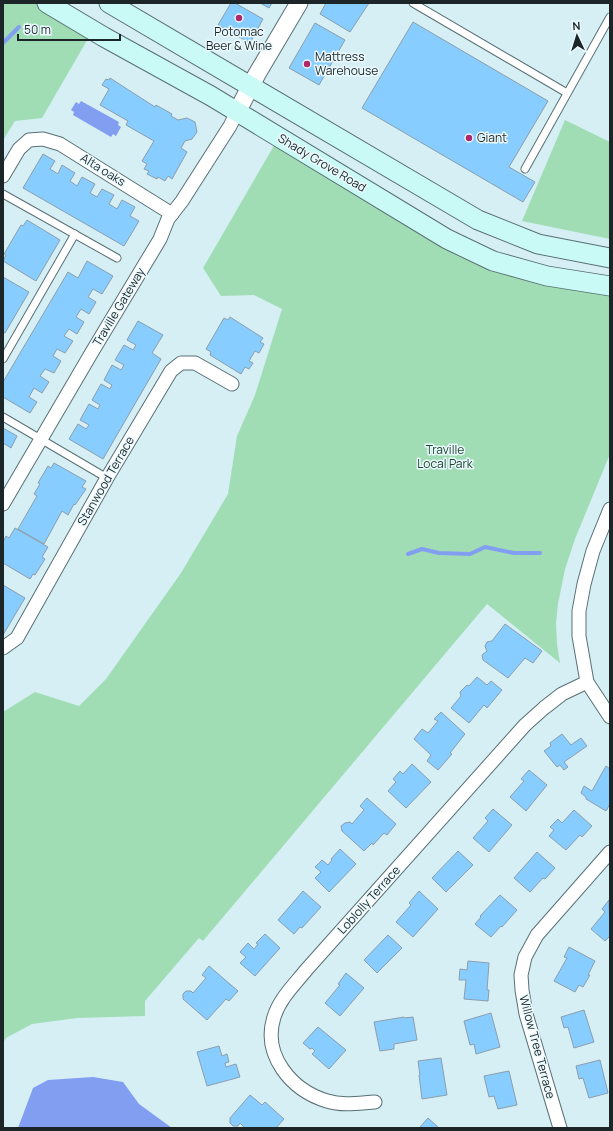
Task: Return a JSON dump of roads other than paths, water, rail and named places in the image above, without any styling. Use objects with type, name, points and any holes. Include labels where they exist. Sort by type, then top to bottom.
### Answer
[{"type":"main road","name":"Shady Grove Road","points":[[47,3],[237,112],[447,239],[493,261],[547,276],[610,286]]},
{"type":"main road","points":[[109,3],[478,220],[538,244],[610,258]]},
{"type":"street","points":[[237,112],[250,86],[299,3]]},
{"type":"street","name":"Traville Gateway","points":[[3,504],[160,238],[168,219],[230,126],[237,112]]},
{"type":"street","name":"Alta oaks","points":[[3,176],[19,149],[29,140],[42,139],[60,144],[172,214]]},
{"type":"street","name":"Stanwood Terrace","points":[[4,648],[17,638],[107,478],[171,371],[181,363],[195,363],[232,384]]},
{"type":"street","points":[[610,509],[593,551],[584,584],[579,611],[579,636],[587,682],[610,717]]},
{"type":"street","name":"Loblolly Terrace","points":[[375,1102],[348,1104],[326,1101],[311,1094],[291,1081],[280,1066],[272,1046],[274,1016],[285,996],[307,969],[526,725],[562,694],[587,682]]},
{"type":"street","name":"Willow Tree Terrace","points":[[560,1128],[526,1014],[521,975],[524,957],[537,936],[610,852]]},
{"type":"lane","points":[[413,3],[567,93]]},
{"type":"lane","points":[[525,169],[610,18]]},
{"type":"lane","points":[[3,194],[116,258]]},
{"type":"lane","points":[[3,359],[75,234]]},
{"type":"lane","points":[[3,416],[107,478]]},
{"type":"water","points":[[81,101],[119,122],[118,125],[121,127],[116,136],[113,134],[111,137],[73,115],[74,112],[71,110],[76,102],[79,104]]},
{"type":"water","points":[[93,1077],[123,1082],[139,1104],[172,1128],[18,1128],[33,1088],[48,1080]]},
{"type":"waterway","points":[[3,43],[19,27]]},
{"type":"waterway","points":[[408,554],[422,549],[439,553],[470,554],[485,547],[514,553],[540,553]]},
{"type":"place","name":"Potomac Beer & Wine","points":[[239,18]]},
{"type":"place","name":"Mattress Warehouse","points":[[307,64]]},
{"type":"place","name":"Giant","points":[[469,138]]},
{"type":"park label","name":"Traville Local Park","points":[[445,457]]}]
